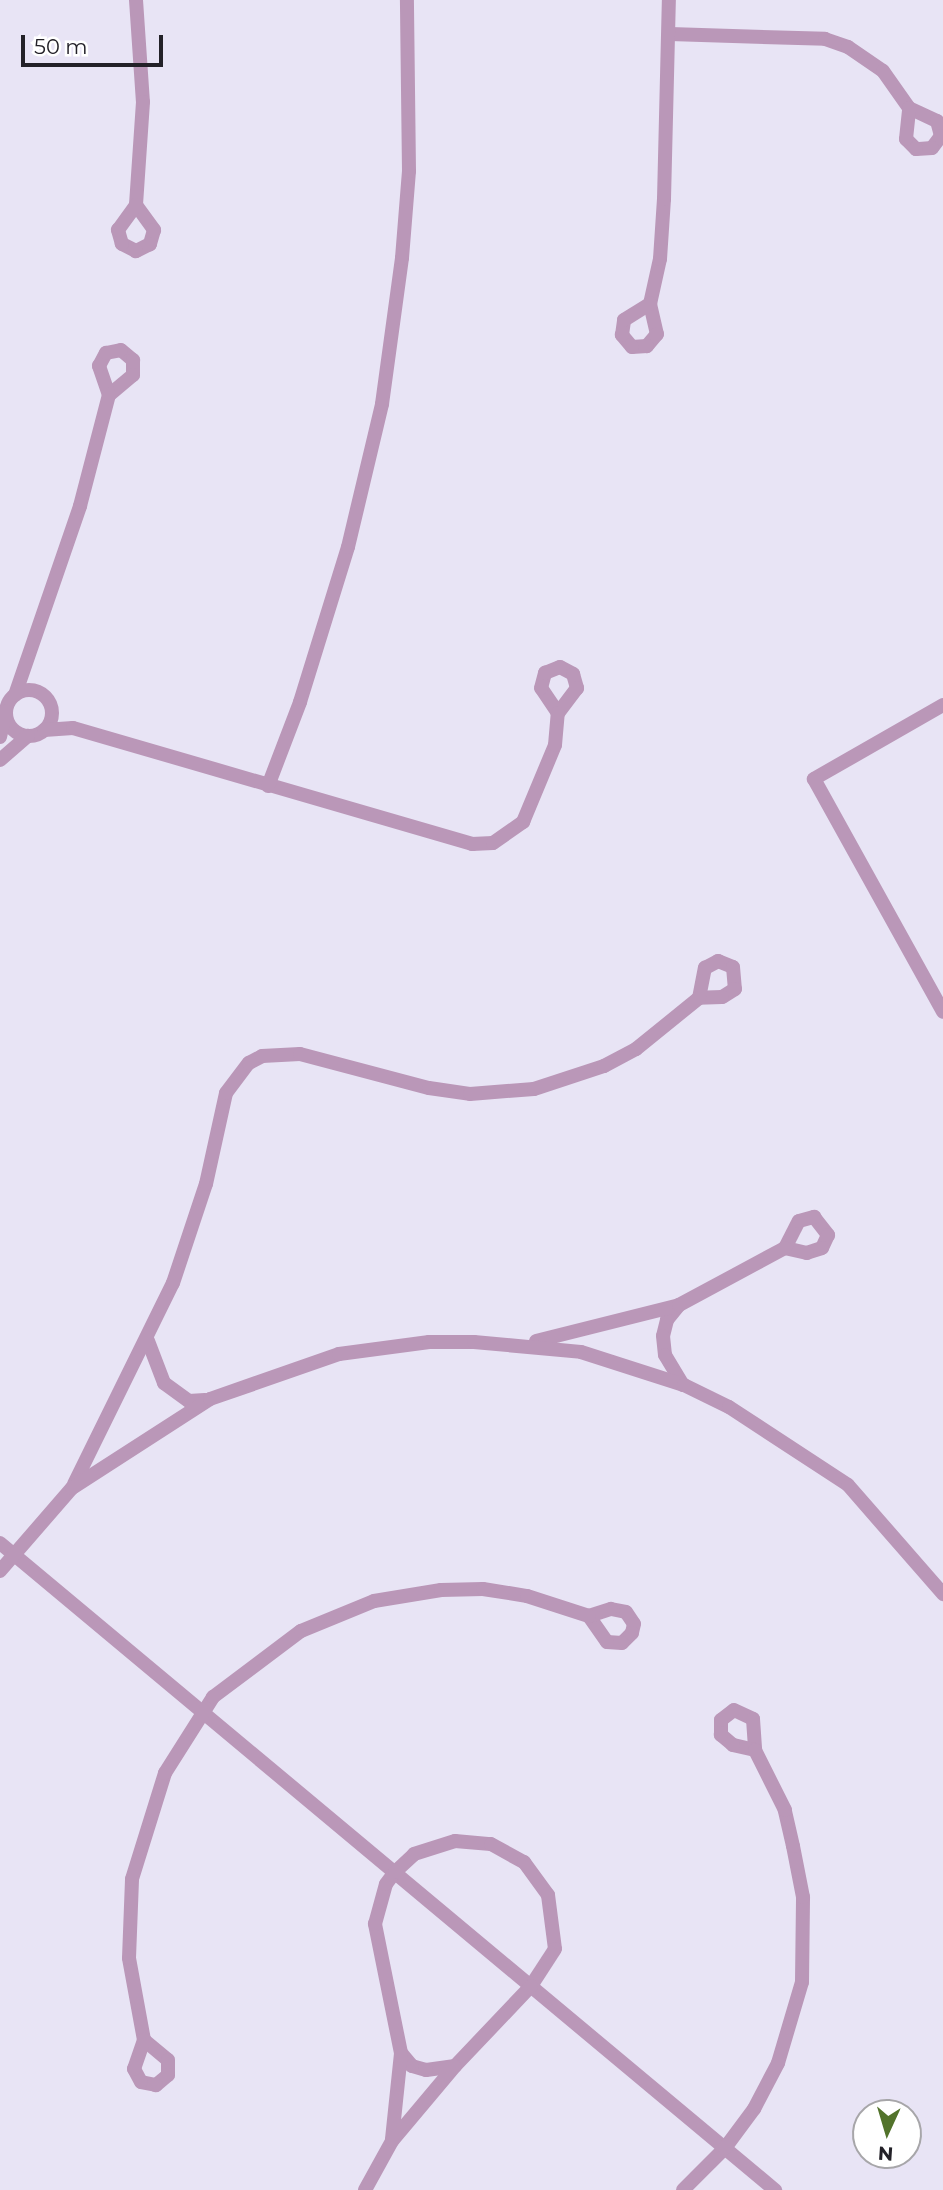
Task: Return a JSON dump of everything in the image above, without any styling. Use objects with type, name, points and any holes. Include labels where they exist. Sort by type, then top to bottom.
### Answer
[{"type":"street","points":[[136,0],[143,102],[136,205]]},
{"type":"street","points":[[268,786],[300,702],[348,547],[382,404],[402,258],[409,171],[407,0]]},
{"type":"street","points":[[650,304],[660,259],[670,34],[669,0]]},
{"type":"street","points":[[670,34],[825,39],[848,47],[883,71],[909,108]]},
{"type":"street","points":[[0,737],[6,710],[27,667],[80,506],[109,395]]},
{"type":"street","points":[[27,667],[46,697],[52,713],[73,728],[449,839],[493,842],[523,822],[538,795],[555,746],[558,713]]},
{"type":"street","points":[[15,695],[27,690],[46,697]]},
{"type":"street","points":[[943,705],[814,779],[943,1013]]},
{"type":"street","points":[[6,710],[9,724],[27,736]]},
{"type":"street","points":[[44,730],[52,713]]},
{"type":"street","points":[[0,760],[27,736],[44,730],[73,728]]},
{"type":"street","points":[[72,1488],[148,1341],[206,1184],[226,1093],[249,1063],[262,1056],[300,1054],[429,1088],[470,1094],[534,1089],[604,1066],[636,1049],[699,998]]},
{"type":"street","points":[[513,1345],[588,1331],[679,1305],[785,1248]]},
{"type":"street","points":[[679,1305],[667,1320],[663,1336],[671,1371],[684,1385]]},
{"type":"street","points":[[148,1341],[163,1383],[189,1401],[210,1399]]},
{"type":"street","points":[[0,1571],[12,1553],[72,1488],[210,1399],[339,1354],[429,1342],[513,1345],[581,1352],[684,1385],[767,1429],[848,1485],[943,1594]]},
{"type":"street","points":[[0,1544],[775,2190]]},
{"type":"street","points":[[144,2040],[129,1958],[132,1879],[165,1773],[201,1709],[265,1653],[301,1631],[374,1601],[441,1590],[483,1590],[527,1596],[589,1616]]},
{"type":"street","points":[[683,2190],[725,2148],[754,2109],[778,2063],[794,2020],[803,1969],[803,1897],[793,1846],[785,1810],[755,1750]]},
{"type":"street","points":[[365,2190],[392,2141],[455,2066],[531,1986],[555,1949],[556,1934],[548,1895],[524,1862],[491,1843],[455,1841],[414,1854],[386,1884],[375,1924],[401,2053],[392,2141]]},
{"type":"street","points":[[401,2053],[412,2066],[426,2070],[455,2066]]}]
